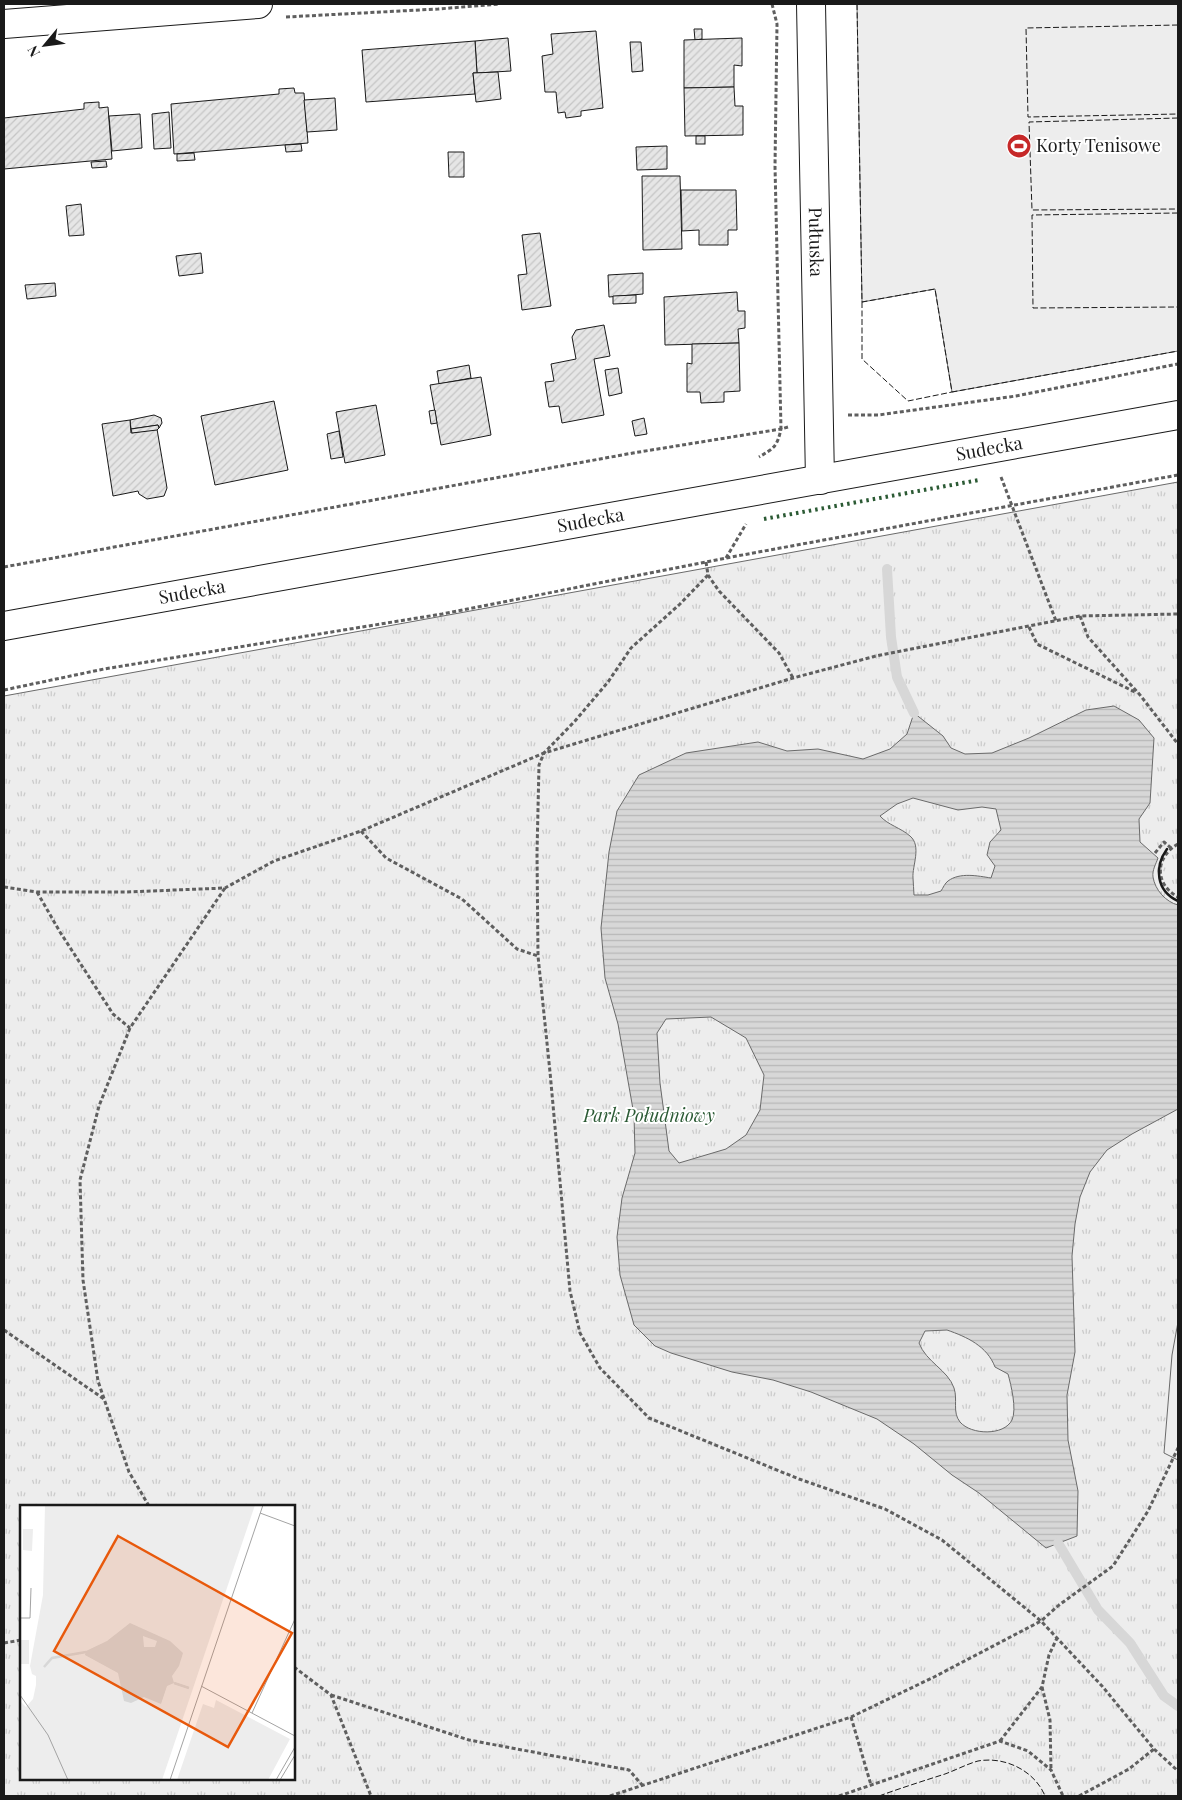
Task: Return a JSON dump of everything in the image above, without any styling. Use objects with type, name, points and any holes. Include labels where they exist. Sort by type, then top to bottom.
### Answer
[{"type":"street","points":[[4,24],[258,4]]},
{"type":"street","name":"Pułtuska","points":[[811,4],[820,480]]},
{"type":"street","name":"Sudecka","points":[[4,626],[1178,415]]},
{"type":"path","points":[[754,460],[772,449],[778,442],[781,430],[775,166],[777,24],[772,4]]},
{"type":"path","points":[[847,415],[878,414],[1016,396],[1178,364]]},
{"type":"path","points":[[4,567],[614,456],[781,430]]},
{"type":"path","points":[[4,690],[104,669],[442,614],[726,558],[1178,475]]},
{"type":"path","points":[[1011,506],[1056,621]]},
{"type":"path","points":[[726,558],[747,523],[748,516]]},
{"type":"path","points":[[706,562],[708,575],[719,591],[780,653],[793,678]]},
{"type":"path","points":[[708,575],[680,604],[631,648],[608,682],[575,721],[544,753],[539,765],[537,853],[538,956],[570,1292],[580,1333],[600,1368],[649,1418],[800,1479],[885,1509],[942,1540],[1041,1621],[1102,1686],[1154,1749],[1178,1771]]},
{"type":"path","points":[[4,887],[37,892],[126,892],[225,888],[274,861],[361,831],[544,753],[793,678],[876,656],[1080,616],[1178,614]]},
{"type":"path","points":[[1080,616],[1088,637],[1140,695],[1178,744]]},
{"type":"path","points":[[1028,627],[1037,644],[1140,695]]},
{"type":"path","points":[[361,831],[386,858],[462,899],[517,949],[538,956]]},
{"type":"path","points":[[1155,853],[1164,842],[1171,848]]},
{"type":"path","points":[[1178,844],[1171,848],[1162,861],[1161,878],[1170,892],[1178,897]]},
{"type":"path","points":[[147,1505],[128,1472],[98,1381],[83,1280],[80,1180],[99,1106],[130,1028],[225,888]]},
{"type":"path","points":[[37,892],[60,932],[113,1014],[130,1028]]},
{"type":"path","points":[[4,1330],[104,1399]]},
{"type":"path","points":[[610,1796],[851,1716],[934,1677],[1041,1621],[1113,1566],[1148,1511],[1178,1448]]},
{"type":"path","points":[[839,1796],[1000,1741],[1042,1687],[1049,1655],[1058,1638]]},
{"type":"path","points":[[4,1643],[20,1640]]},
{"type":"path","points":[[295,1668],[331,1695],[469,1740],[629,1770],[642,1786]]},
{"type":"path","points":[[1042,1687],[1050,1720],[1051,1770]]},
{"type":"path","points":[[331,1695],[371,1796]]},
{"type":"path","points":[[851,1716],[871,1785]]},
{"type":"path","points":[[1000,1741],[1028,1751],[1051,1770],[1064,1796]]},
{"type":"path","points":[[1078,1796],[1129,1769],[1154,1749]]},
{"type":"path","points":[[856,1790],[858,1796]]},
{"type":"green space","name":"Park Południowy","points":[[1178,482],[1178,1796],[4,1796],[4,696]]},
{"type":"shaded area","name":"Korty Tenisowe","points":[[857,4],[1178,4],[1178,351],[952,392],[935,289],[862,302]]},
{"type":"shaded area","points":[[1114,706],[1139,720],[1154,738],[1150,803],[1139,819],[1140,842],[1158,858],[1153,874],[1154,882],[1159,891],[1169,901],[1178,905],[1178,1109],[1107,1150],[1090,1172],[1080,1197],[1072,1256],[1075,1352],[1067,1395],[1068,1440],[1078,1491],[1077,1536],[1046,1548],[979,1493],[877,1419],[811,1392],[773,1380],[732,1372],[671,1353],[655,1346],[634,1325],[620,1275],[617,1237],[622,1198],[635,1153],[634,1115],[618,1024],[605,978],[601,928],[609,852],[617,811],[639,775],[686,753],[758,742],[787,751],[818,749],[863,759],[890,749],[907,734],[914,713],[943,736],[951,748],[965,754],[992,753],[1029,738],[1086,710]],"holes":[[[913,798],[958,810],[982,807],[996,809],[1001,830],[990,842],[987,855],[995,866],[991,878],[969,875],[958,876],[947,882],[941,891],[928,895],[914,895],[913,873],[916,856],[914,840],[880,816],[897,804]],[[711,1017],[746,1038],[764,1075],[760,1110],[746,1135],[726,1149],[679,1163],[669,1151],[660,1083],[657,1033],[666,1019]],[[947,1330],[969,1339],[987,1353],[995,1367],[1008,1374],[1014,1410],[1012,1420],[1008,1425],[1002,1429],[987,1432],[972,1429],[960,1422],[956,1414],[955,1392],[951,1382],[922,1350],[919,1343],[925,1331]]]},
{"type":"shaded area","points":[[1178,1322],[1178,1460],[1164,1453],[1172,1355]]},
{"type":"building","points":[[694,29],[702,29],[702,39],[695,40]]},
{"type":"building","points":[[596,31],[603,108],[581,111],[581,116],[566,118],[565,112],[558,113],[556,92],[545,92],[542,56],[553,54],[551,34]]},
{"type":"building","points":[[508,38],[511,71],[477,73],[475,41]]},
{"type":"building","points":[[742,38],[742,66],[734,65],[734,87],[684,88],[684,40]]},
{"type":"building","points":[[475,41],[477,73],[473,73],[475,94],[366,102],[362,50]]},
{"type":"building","points":[[630,42],[641,42],[643,71],[632,72]]},
{"type":"building","points":[[498,72],[501,99],[476,102],[473,73]]},
{"type":"building","points":[[734,87],[735,106],[743,106],[743,135],[685,136],[684,88]]},
{"type":"building","points":[[294,88],[295,93],[304,93],[308,143],[174,154],[171,104],[279,94],[279,89]]},
{"type":"building","points":[[335,98],[337,130],[307,132],[304,100]]},
{"type":"building","points":[[99,102],[99,108],[108,107],[112,159],[4,169],[4,118],[84,109],[84,103]]},
{"type":"building","points":[[169,112],[171,148],[154,149],[152,114]]},
{"type":"building","points":[[140,114],[142,148],[112,151],[109,116]]},
{"type":"building","points":[[696,136],[705,136],[705,144],[696,144]]},
{"type":"building","points":[[301,144],[302,151],[286,152],[285,145]]},
{"type":"building","points":[[667,146],[667,169],[637,170],[636,147]]},
{"type":"building","points":[[448,152],[464,152],[464,177],[449,177]]},
{"type":"building","points":[[194,153],[195,160],[177,161],[177,154]]},
{"type":"building","points":[[106,161],[107,167],[92,168],[91,162]]},
{"type":"building","points":[[642,176],[680,176],[682,249],[643,250]]},
{"type":"building","points":[[681,190],[736,190],[737,230],[728,230],[728,245],[699,245],[699,230],[682,231]]},
{"type":"building","points":[[81,204],[84,235],[69,236],[66,206]]},
{"type":"building","points":[[540,233],[551,306],[522,310],[518,275],[527,274],[522,235]]},
{"type":"building","points":[[201,253],[203,273],[179,276],[176,256]]},
{"type":"building","points":[[643,273],[643,294],[609,297],[608,275]]},
{"type":"building","points":[[55,283],[56,296],[27,299],[25,285]]},
{"type":"building","points":[[737,292],[738,311],[745,311],[745,328],[738,329],[739,343],[665,345],[664,297]]},
{"type":"building","points":[[636,295],[636,303],[613,304],[613,296]]},
{"type":"building","points":[[604,325],[610,356],[594,359],[604,415],[562,423],[559,406],[549,407],[545,382],[554,381],[551,364],[576,359],[572,337],[576,330]]},
{"type":"building","points":[[739,343],[740,391],[724,392],[724,402],[701,403],[700,392],[687,392],[687,363],[692,364],[692,344]]},
{"type":"building","points":[[469,365],[471,378],[439,384],[437,371]]},
{"type":"building","points":[[618,368],[622,393],[609,396],[605,370]]},
{"type":"building","points":[[481,377],[491,435],[441,445],[430,385]]},
{"type":"building","points":[[274,401],[288,470],[215,485],[201,416]]},
{"type":"building","points":[[376,405],[385,455],[345,463],[336,412]]},
{"type":"building","points":[[435,410],[437,423],[431,424],[429,411]]},
{"type":"building","points":[[154,415],[161,418],[162,423],[159,428],[158,425],[131,429],[130,420]]},
{"type":"building","points":[[644,418],[647,434],[635,436],[632,421]]},
{"type":"building","points":[[130,420],[131,433],[157,429],[167,488],[164,496],[147,499],[139,494],[138,491],[113,496],[102,424]]},
{"type":"building","points":[[158,425],[159,428],[157,430],[132,433],[131,429]]},
{"type":"building","points":[[339,431],[343,457],[331,459],[327,434]]},
{"type":"waterway","points":[[887,569],[891,637],[897,677],[914,713]]},
{"type":"waterway","points":[[1058,1543],[1098,1610],[1130,1643],[1164,1696],[1178,1706]]},
{"type":"hedge","points":[[764,519],[979,480]]},
{"type":"fence","points":[[857,4],[862,302],[935,289],[952,392],[1178,351]]},
{"type":"fence","points":[[1178,25],[1026,28],[1028,117],[1178,114]]},
{"type":"fence","points":[[1178,118],[1029,122],[1032,210],[1178,209]]},
{"type":"fence","points":[[1178,213],[1032,215],[1033,308],[1178,307]]},
{"type":"fence","points":[[862,302],[862,359],[908,401],[952,392]]},
{"type":"fence","points":[[879,1796],[945,1774],[974,1762],[988,1760],[1008,1763],[1018,1767],[1034,1779],[1045,1796]]},
{"type":"wall","points":[[1167,849],[1160,863],[1159,878],[1165,891],[1178,901]]},
{"type":"place","name":"Korty Tenisowe","points":[[1019,146]]}]
